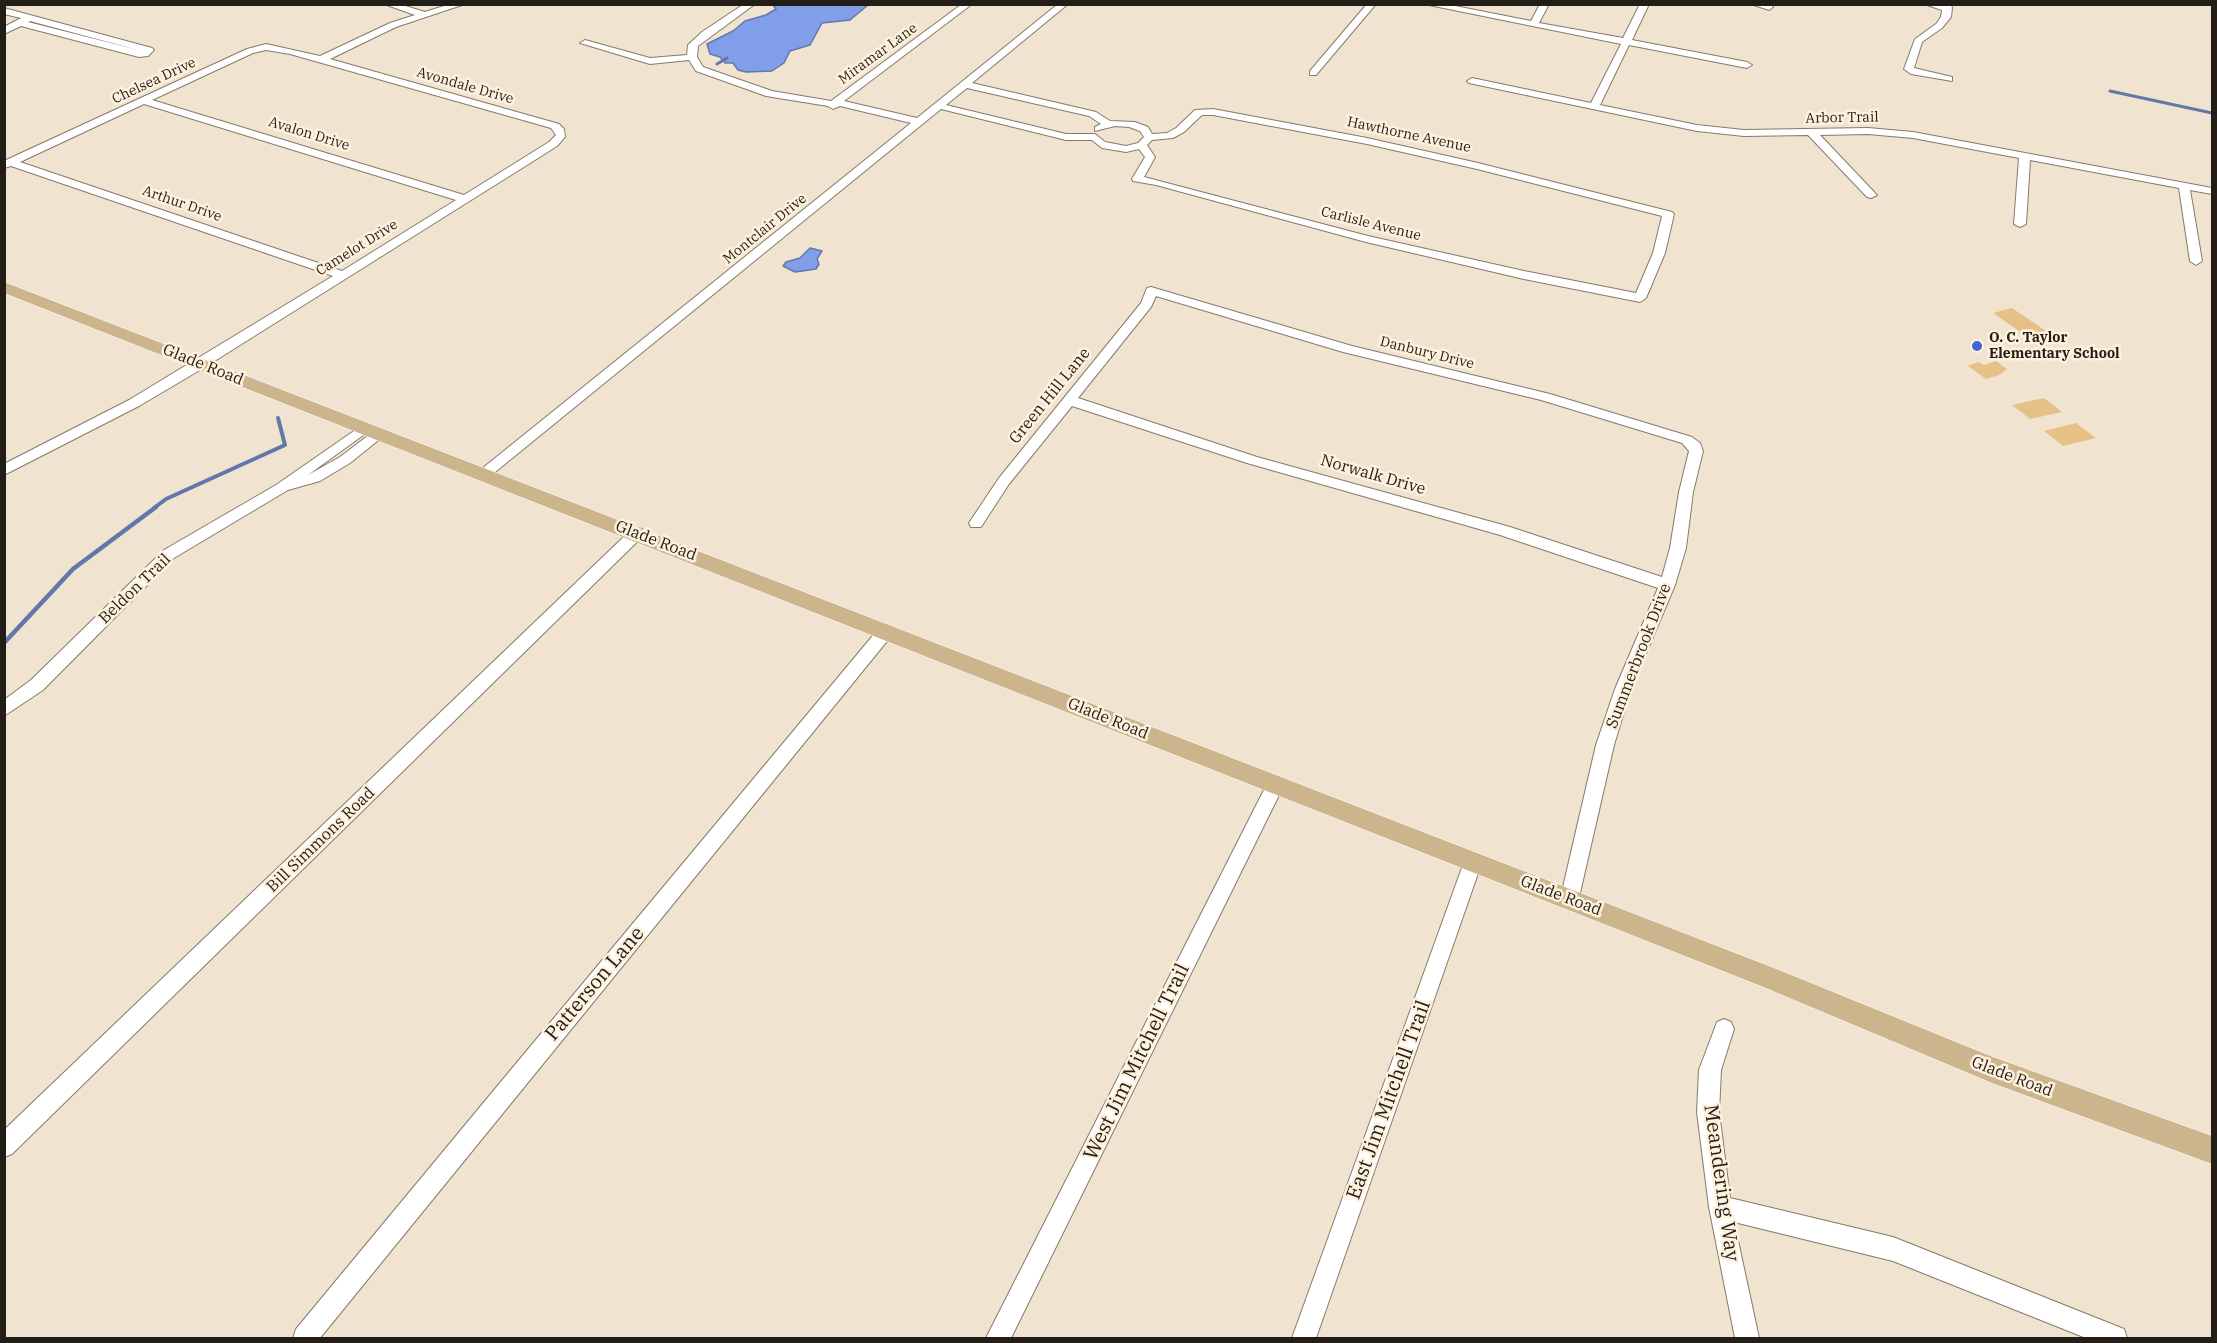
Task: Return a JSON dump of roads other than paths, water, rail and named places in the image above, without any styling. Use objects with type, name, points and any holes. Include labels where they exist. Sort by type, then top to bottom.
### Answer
[{"type":"main road","name":"Glade Road","points":[[5,288],[637,533],[1770,978],[2011,1077],[2212,1150]]},
{"type":"street","points":[[388,4],[425,15]]},
{"type":"street","points":[[320,60],[393,25],[462,4]]},
{"type":"street","points":[[727,4],[748,6]]},
{"type":"street","name":"Miramar Lane","points":[[836,103],[968,4]]},
{"type":"street","name":"Montclair Drive","points":[[484,474],[772,243],[1064,4]]},
{"type":"street","points":[[1313,73],[1372,4]]},
{"type":"street","points":[[1428,4],[1747,64]]},
{"type":"street","points":[[1533,24],[1545,4]]},
{"type":"street","points":[[1594,106],[1645,4]]},
{"type":"street","points":[[1755,4],[1768,7]]},
{"type":"street","points":[[1928,4],[1947,6],[1946,17],[1940,26],[1918,41],[1909,69],[1949,79]]},
{"type":"street","points":[[748,6],[698,39],[690,52],[699,69],[747,88],[836,103],[833,108],[915,124]]},
{"type":"street","points":[[4,11],[27,22],[139,54],[145,54],[150,50],[42,20],[27,22],[4,31]]},
{"type":"street","points":[[585,43],[650,61],[692,57]]},
{"type":"street","name":"Chelsea Drive","points":[[8,163],[256,49],[271,47],[320,60]]},
{"type":"street","name":"Avondale Drive","points":[[320,60],[415,85],[559,129],[559,139],[531,158]]},
{"type":"street","name":"Arbor Trail","points":[[1472,81],[1719,131],[1886,132],[1953,141],[2212,191]]},
{"type":"street","points":[[968,84],[1092,114],[1109,124],[1136,125],[1147,131],[1145,141]]},
{"type":"street","name":"Avalon Drive","points":[[144,101],[465,199]]},
{"type":"street","points":[[940,106],[1066,137],[1095,137],[1098,130],[1109,124]]},
{"type":"street","name":"Hawthorne Avenue","points":[[1095,137],[1102,145],[1109,148],[1126,149],[1145,141],[1169,136],[1180,130],[1199,112],[1213,112],[1467,163],[1668,214],[1659,253],[1640,298]]},
{"type":"street","points":[[1812,133],[1871,195]]},
{"type":"street","name":"Carlisle Avenue","points":[[1145,141],[1150,158],[1141,169],[1137,179],[1157,182],[1377,242],[1640,298]]},
{"type":"street","points":[[2020,224],[2025,155]]},
{"type":"street","name":"Camelot Drive","points":[[4,470],[134,403],[200,364],[531,158]]},
{"type":"street","name":"Arthur Drive","points":[[8,163],[343,275]]},
{"type":"street","points":[[2184,186],[2196,261]]},
{"type":"street","name":"Green Hill Lane","points":[[976,523],[1004,481],[1147,304],[1151,291]]},
{"type":"street","name":"Danbury Drive","points":[[1151,291],[1348,349],[1545,397],[1687,440],[1695,446]]},
{"type":"street","name":"Norwalk Drive","points":[[1069,400],[1252,460],[1505,531],[1667,585]]},
{"type":"street","name":"Beldon Trail","points":[[4,710],[37,685],[169,554],[281,488],[315,478],[345,460],[372,431]]},
{"type":"street","name":"Summerbrook Drive","points":[[1570,900],[1605,745],[1623,689],[1667,585],[1678,548],[1695,446]]},
{"type":"street","name":"Bill Simmons Road","points":[[4,1146],[637,533]]},
{"type":"street","name":"Patterson Lane","points":[[305,1338],[886,631]]},
{"type":"street","name":"West Jim Mitchell Trail","points":[[998,1338],[1125,1089],[1275,785]]},
{"type":"street","name":"East Jim Mitchell Trail","points":[[1304,1338],[1473,862]]},
{"type":"street","name":"Meandering Way","points":[[1724,1029],[1710,1070],[1708,1112],[1720,1207],[1747,1338]]},
{"type":"street","points":[[1720,1207],[1893,1249],[2115,1338]]},
{"type":"water","points":[[773,5],[868,5],[850,20],[822,23],[810,45],[790,51],[784,63],[772,71],[738,70],[733,63],[725,63],[720,57],[710,54],[707,44],[733,31],[745,21],[766,15],[776,9]]},
{"type":"water","points":[[810,248],[822,251],[817,259],[819,264],[816,269],[795,272],[783,266],[786,262],[800,258]]},
{"type":"waterway","points":[[717,64],[727,58]]},
{"type":"waterway","points":[[2110,91],[2212,113]]},
{"type":"waterway","points":[[154,508],[166,499],[285,445],[278,418]]},
{"type":"waterway","points":[[4,643],[73,569],[156,507]]},
{"type":"place","name":"O. C. Taylor Elementary School","points":[[1977,346]]}]
